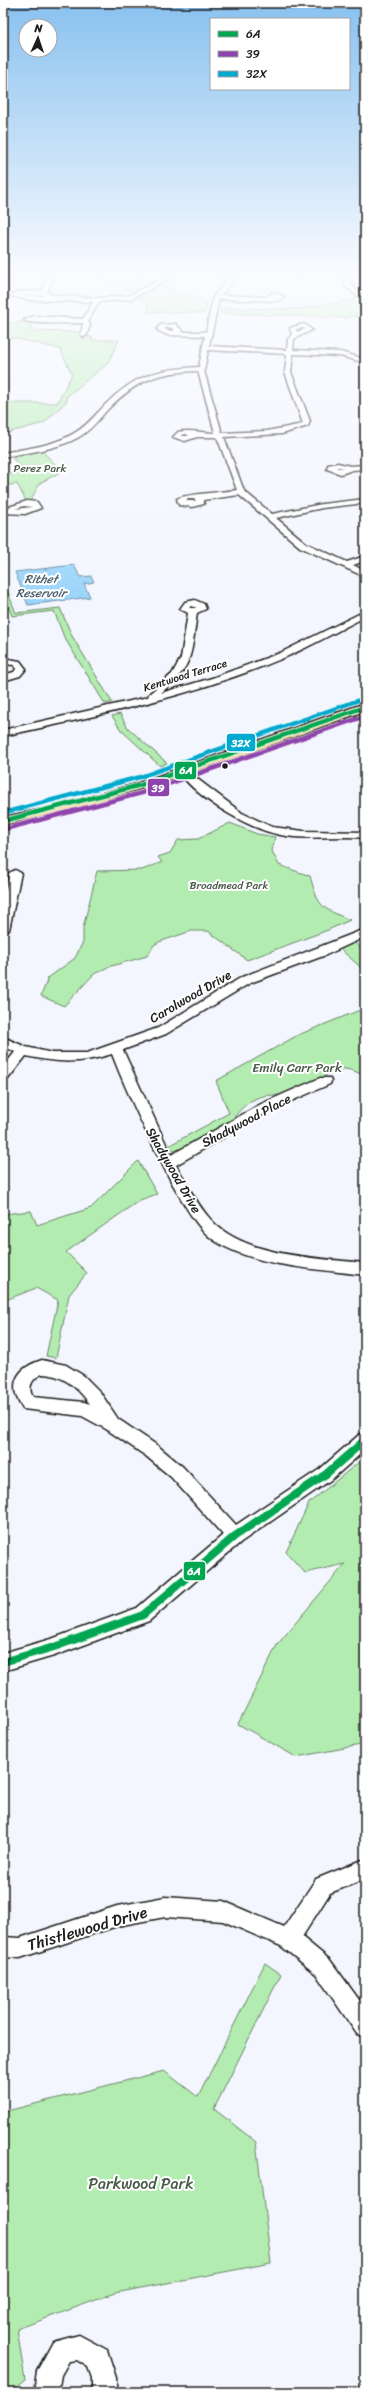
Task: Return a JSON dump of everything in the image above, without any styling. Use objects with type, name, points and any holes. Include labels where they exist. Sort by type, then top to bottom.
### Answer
[{"type":"main road","points":[[3,827],[69,814],[104,805],[365,707]]},
{"type":"main road","points":[[3,821],[38,815],[109,797],[186,774],[365,714]]},
{"type":"street","points":[[3,456],[63,442],[78,435],[116,398],[133,385]]},
{"type":"street","points":[[205,385],[219,434],[241,492],[303,545],[365,574]]},
{"type":"street","points":[[193,435],[281,431],[298,429],[306,425],[307,420],[293,385]]},
{"type":"street","points":[[349,468],[365,467]]},
{"type":"street","points":[[199,498],[241,492]]},
{"type":"street","points":[[270,517],[322,506],[365,501]]},
{"type":"street","points":[[347,565],[365,558]]},
{"type":"street","points":[[148,699],[176,676],[186,658],[193,612]]},
{"type":"street","name":"Kentwood Terrace","points":[[3,733],[103,712],[209,682],[284,654],[365,614]]},
{"type":"street","points":[[3,661],[17,663],[21,669],[16,674],[3,678]]},
{"type":"street","points":[[186,774],[241,819],[272,829],[303,834],[351,833],[365,835]]},
{"type":"street","points":[[3,930],[15,873]]},
{"type":"street","name":"Carolwood Drive","points":[[3,1041],[23,1051],[52,1057],[87,1057],[162,1031],[246,980],[322,952],[365,933]]},
{"type":"street","name":"Shadywood Drive","points":[[116,1048],[136,1100],[168,1164],[197,1213],[221,1238],[260,1254],[365,1269]]},
{"type":"street","points":[[3,1076],[23,1051]]},
{"type":"street","name":"Shadywood Place","points":[[168,1164],[266,1107],[325,1081]]},
{"type":"street","points":[[112,1424],[105,1412],[77,1379],[59,1370],[42,1367],[30,1373],[22,1382],[21,1390],[23,1398],[29,1404],[84,1409],[112,1424],[177,1472],[235,1536]]},
{"type":"street","points":[[3,1662],[54,1647],[143,1615],[235,1536],[326,1474],[365,1440]]},
{"type":"street","points":[[288,1938],[323,1886],[365,1869]]},
{"type":"street","name":"Thistlewood Drive","points":[[3,1947],[20,1948],[117,1916],[165,1907],[224,1911],[288,1938],[323,1967],[365,2026]]},
{"type":"street","points":[[46,2392],[50,2371],[62,2351],[78,2347],[98,2359],[104,2378],[104,2392]]},
{"type":"green space","points":[[66,385],[81,385],[66,397],[67,401],[44,423],[3,434],[3,422],[6,415],[3,403],[57,403]]},
{"type":"green space","name":"Perez Park","points":[[42,451],[62,471],[40,483],[30,501],[26,501],[17,484],[3,486],[3,476],[26,471],[12,458]]},
{"type":"green space","points":[[3,580],[16,613],[60,608],[72,636],[112,702],[105,704],[64,637],[54,611],[12,616],[3,593]]},
{"type":"green space","points":[[120,714],[128,728],[167,763],[160,766],[121,730],[112,716]]},
{"type":"green space","name":"Broadmead Park","points":[[230,823],[257,834],[275,837],[272,851],[279,865],[310,876],[316,895],[322,905],[332,912],[350,920],[328,930],[247,960],[208,931],[191,931],[159,942],[154,945],[147,956],[108,967],[94,974],[64,1006],[41,996],[48,978],[75,958],[83,942],[83,928],[97,871],[142,870],[162,862],[158,857],[170,853],[178,840],[198,839]]},
{"type":"green space","points":[[355,943],[365,952],[365,971],[340,949]]},
{"type":"green space","name":"Emily Carr Park","points":[[365,1008],[365,1067],[361,1074],[350,1070],[341,1069],[328,1074],[309,1089],[300,1093],[262,1096],[246,1104],[222,1131],[213,1137],[181,1150],[174,1150],[168,1146],[229,1113],[216,1081],[298,1035]]},
{"type":"green space","points":[[138,1161],[157,1194],[140,1200],[66,1252],[87,1273],[69,1295],[56,1358],[46,1356],[58,1300],[36,1288],[3,1301],[3,1214],[31,1211],[37,1225],[91,1208]]},
{"type":"green space","points":[[365,1457],[365,1756],[361,1745],[296,1757],[238,1724],[277,1645],[345,1564],[305,1573],[286,1552],[309,1503]]},
{"type":"green space","name":"Parkwood Park","points":[[265,1963],[281,1974],[214,2109],[256,2142],[271,2263],[115,2293],[17,2329],[25,2380],[10,2392],[3,2392],[3,2112],[164,2071],[198,2097]]},
{"type":"water","name":"Rithet Reservoir","points":[[74,565],[80,577],[91,576],[94,582],[84,584],[90,597],[28,605],[15,572]]},
{"type":"transit line","name":"32X","points":[[3,813],[140,777],[362,699]]},
{"type":"transit line","name":"6A","points":[[3,821],[50,810],[141,785],[231,755],[365,707]]},
{"type":"transit line","name":"39","points":[[5,829],[142,793],[365,716]]},
{"type":"transit line","name":"6A","points":[[3,1662],[54,1647],[143,1615],[235,1536],[326,1474],[365,1440]]}]
